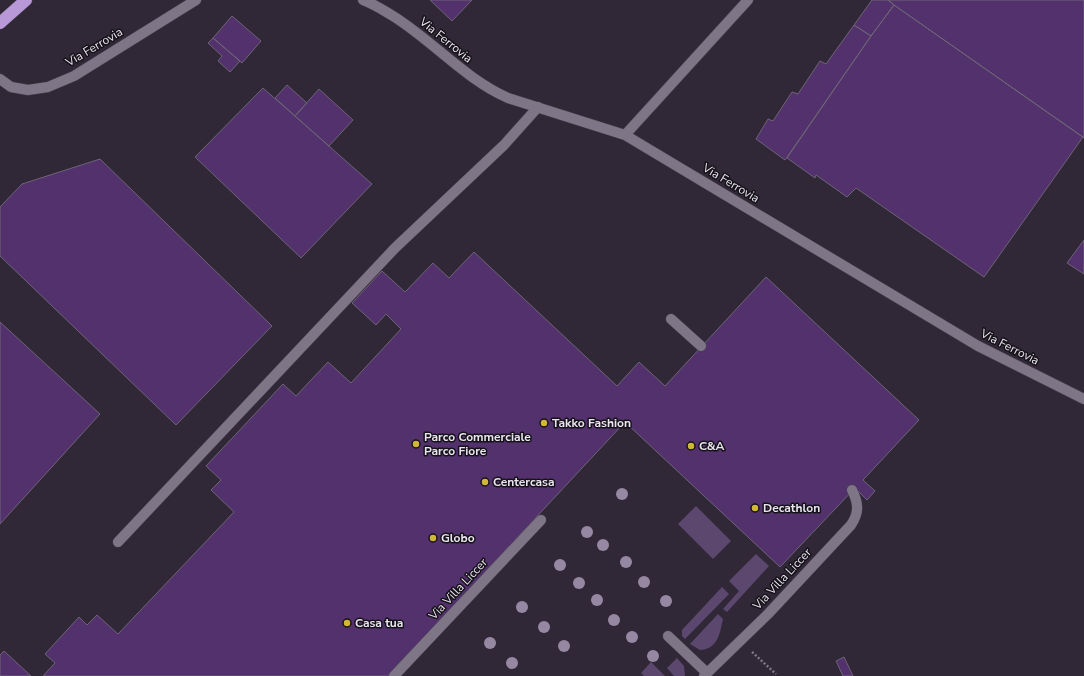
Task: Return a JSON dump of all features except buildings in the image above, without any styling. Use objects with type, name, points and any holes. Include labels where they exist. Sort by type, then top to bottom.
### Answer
[{"type":"highway","points":[[0,24],[26,0]]},
{"type":"street","name":"Via Ferrovia","points":[[0,79],[11,87],[28,90],[48,87],[74,76],[196,0]]},
{"type":"street","name":"Via Ferrovia","points":[[363,0],[372,3],[410,27],[491,91],[538,108],[625,135],[978,346],[1084,399]]},
{"type":"street","points":[[625,135],[748,0]]},
{"type":"street","points":[[118,542],[395,248],[504,145],[538,108]]},
{"type":"street","points":[[671,319],[701,346]]},
{"type":"street","name":"Via Villa Liccer","points":[[706,674],[768,614],[850,525],[856,516],[857,508],[856,498],[852,490]]},
{"type":"street","name":"Via Villa Liccer","points":[[394,676],[541,520]]},
{"type":"street","points":[[668,636],[706,674]]},
{"type":"path","points":[[752,652],[776,674]]},
{"type":"shaded area","points":[[696,506],[731,541],[713,559],[678,524]]},
{"type":"shaded area","points":[[756,554],[769,566],[727,612],[723,609],[739,591],[729,581]]},
{"type":"shaded area","points":[[722,587],[729,594],[685,639],[682,636],[682,630]]},
{"type":"shaded area","points":[[718,614],[723,619],[719,635],[711,647],[700,650],[690,644]]},
{"type":"shaded area","points":[[677,658],[684,666],[685,676],[674,676],[667,668]]},
{"type":"shaded area","points":[[651,662],[665,676],[644,676],[641,673]]},
{"type":"place","name":"Takko Fashion","points":[[544,423]]},
{"type":"place","name":"Parco Commerciale Parco Fiore","points":[[416,444]]},
{"type":"place","name":"C&A","points":[[691,446]]},
{"type":"place","name":"Centercasa","points":[[485,482]]},
{"type":"place","name":"Decathlon","points":[[755,508]]},
{"type":"place","name":"Globo","points":[[433,538]]},
{"type":"place","name":"Casa tua","points":[[347,623]]}]
